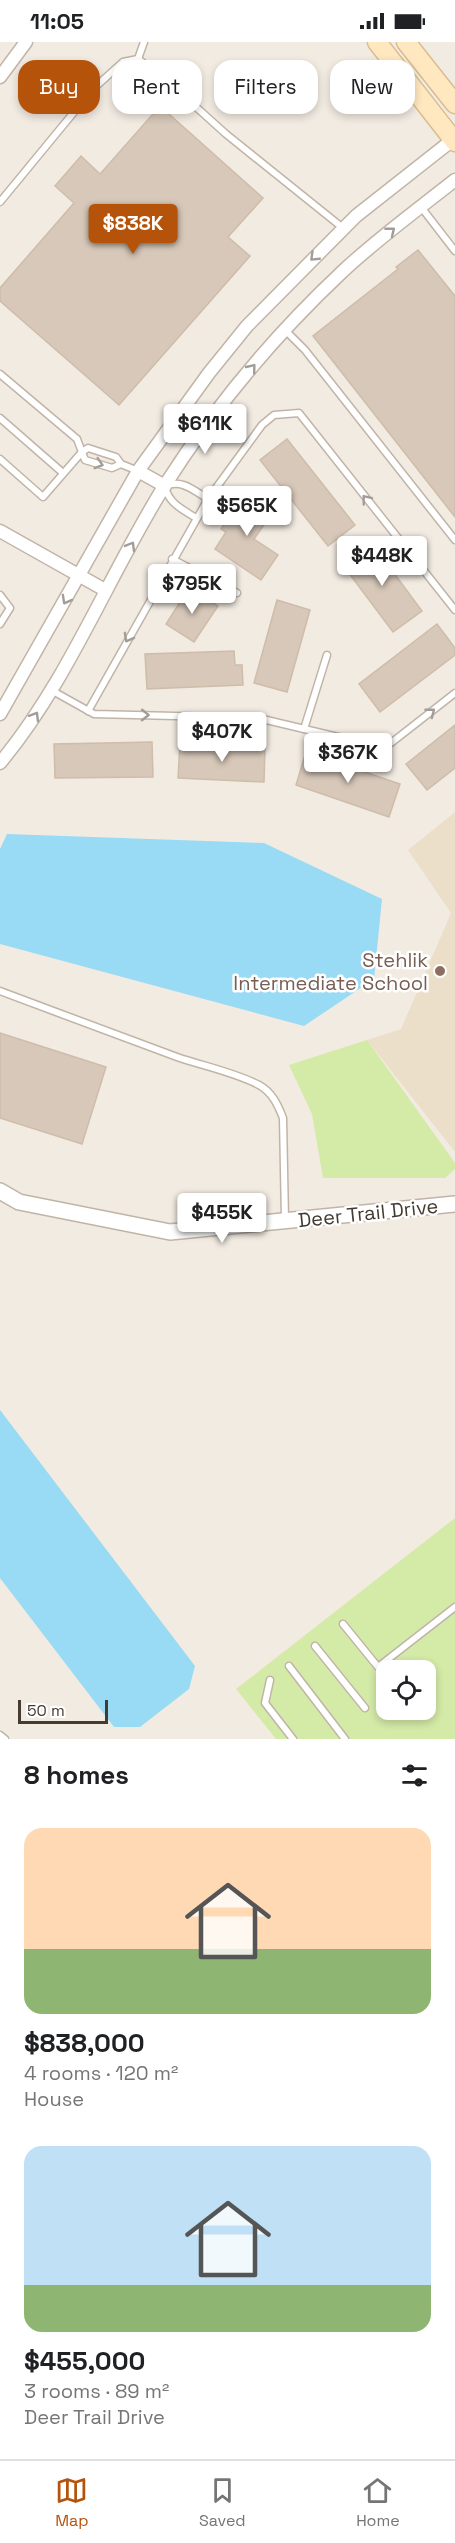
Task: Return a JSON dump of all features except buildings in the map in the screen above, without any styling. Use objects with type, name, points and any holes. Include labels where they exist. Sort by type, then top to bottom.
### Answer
[{"type":"main road","points":[[377,42],[454,140]]},
{"type":"main road","points":[[406,42],[455,104]]},
{"type":"street","points":[[0,77],[26,42]]},
{"type":"street","points":[[0,714],[138,471],[209,373],[247,326],[343,228],[397,182],[454,140]]},
{"type":"street","points":[[0,763],[24,734],[165,486],[233,392],[285,330],[344,271],[455,180]]},
{"type":"street","points":[[138,471],[165,486]]},
{"type":"street","points":[[0,531],[105,590]]},
{"type":"street","name":"Deer Trail Drive","points":[[0,1191],[19,1202],[170,1232],[455,1204]]},
{"type":"lane","points":[[138,59],[144,42]]},
{"type":"lane","points":[[0,202],[93,89],[123,62],[138,59],[166,80],[226,134],[343,228]]},
{"type":"lane","points":[[421,207],[455,251]]},
{"type":"lane","points":[[285,330],[305,350],[455,540]]},
{"type":"lane","points":[[0,374],[77,439],[85,460],[112,468],[121,464]]},
{"type":"lane","points":[[88,711],[196,518],[262,425],[274,416],[299,413],[455,610]]},
{"type":"lane","points":[[0,418],[63,473]]},
{"type":"lane","points":[[0,459],[43,497],[88,448],[116,457],[121,464],[138,471]]},
{"type":"lane","points":[[196,518],[172,502],[165,486],[175,482],[183,484],[208,499]]},
{"type":"lane","points":[[172,560],[237,593]]},
{"type":"lane","points":[[0,595],[10,608],[0,624]]},
{"type":"lane","points":[[304,729],[327,655]]},
{"type":"lane","points":[[50,690],[94,714],[258,718],[376,747],[391,743],[455,693]]},
{"type":"lane","points":[[0,991],[230,1074],[260,1086],[270,1093],[279,1105],[283,1118],[285,1221]]},
{"type":"lane","points":[[343,1624],[378,1667],[455,1607]]},
{"type":"lane","points":[[315,1646],[365,1708]]},
{"type":"lane","points":[[289,1666],[345,1739]]},
{"type":"lane","points":[[270,1680],[265,1703],[293,1739]]},
{"type":"lane","points":[[0,1735],[5,1739]]},
{"type":"shaded area","name":"Stehlik Intermediate School","points":[[455,812],[455,1152],[367,1040],[401,1029],[451,913],[408,850]]},
{"type":"green space","points":[[367,1040],[455,1163],[455,1169],[445,1178],[323,1178],[312,1114],[289,1065]]},
{"type":"green space","points":[[455,1518],[455,1739],[276,1739],[236,1689]]},
{"type":"water","points":[[7,834],[264,843],[382,899],[374,979],[304,1026],[0,944],[0,849]]},
{"type":"water","points":[[0,1410],[195,1666],[189,1689],[140,1727],[114,1727],[0,1578]]},
{"type":"place","name":"Stehlik Intermediate School","points":[[440,971]]}]
